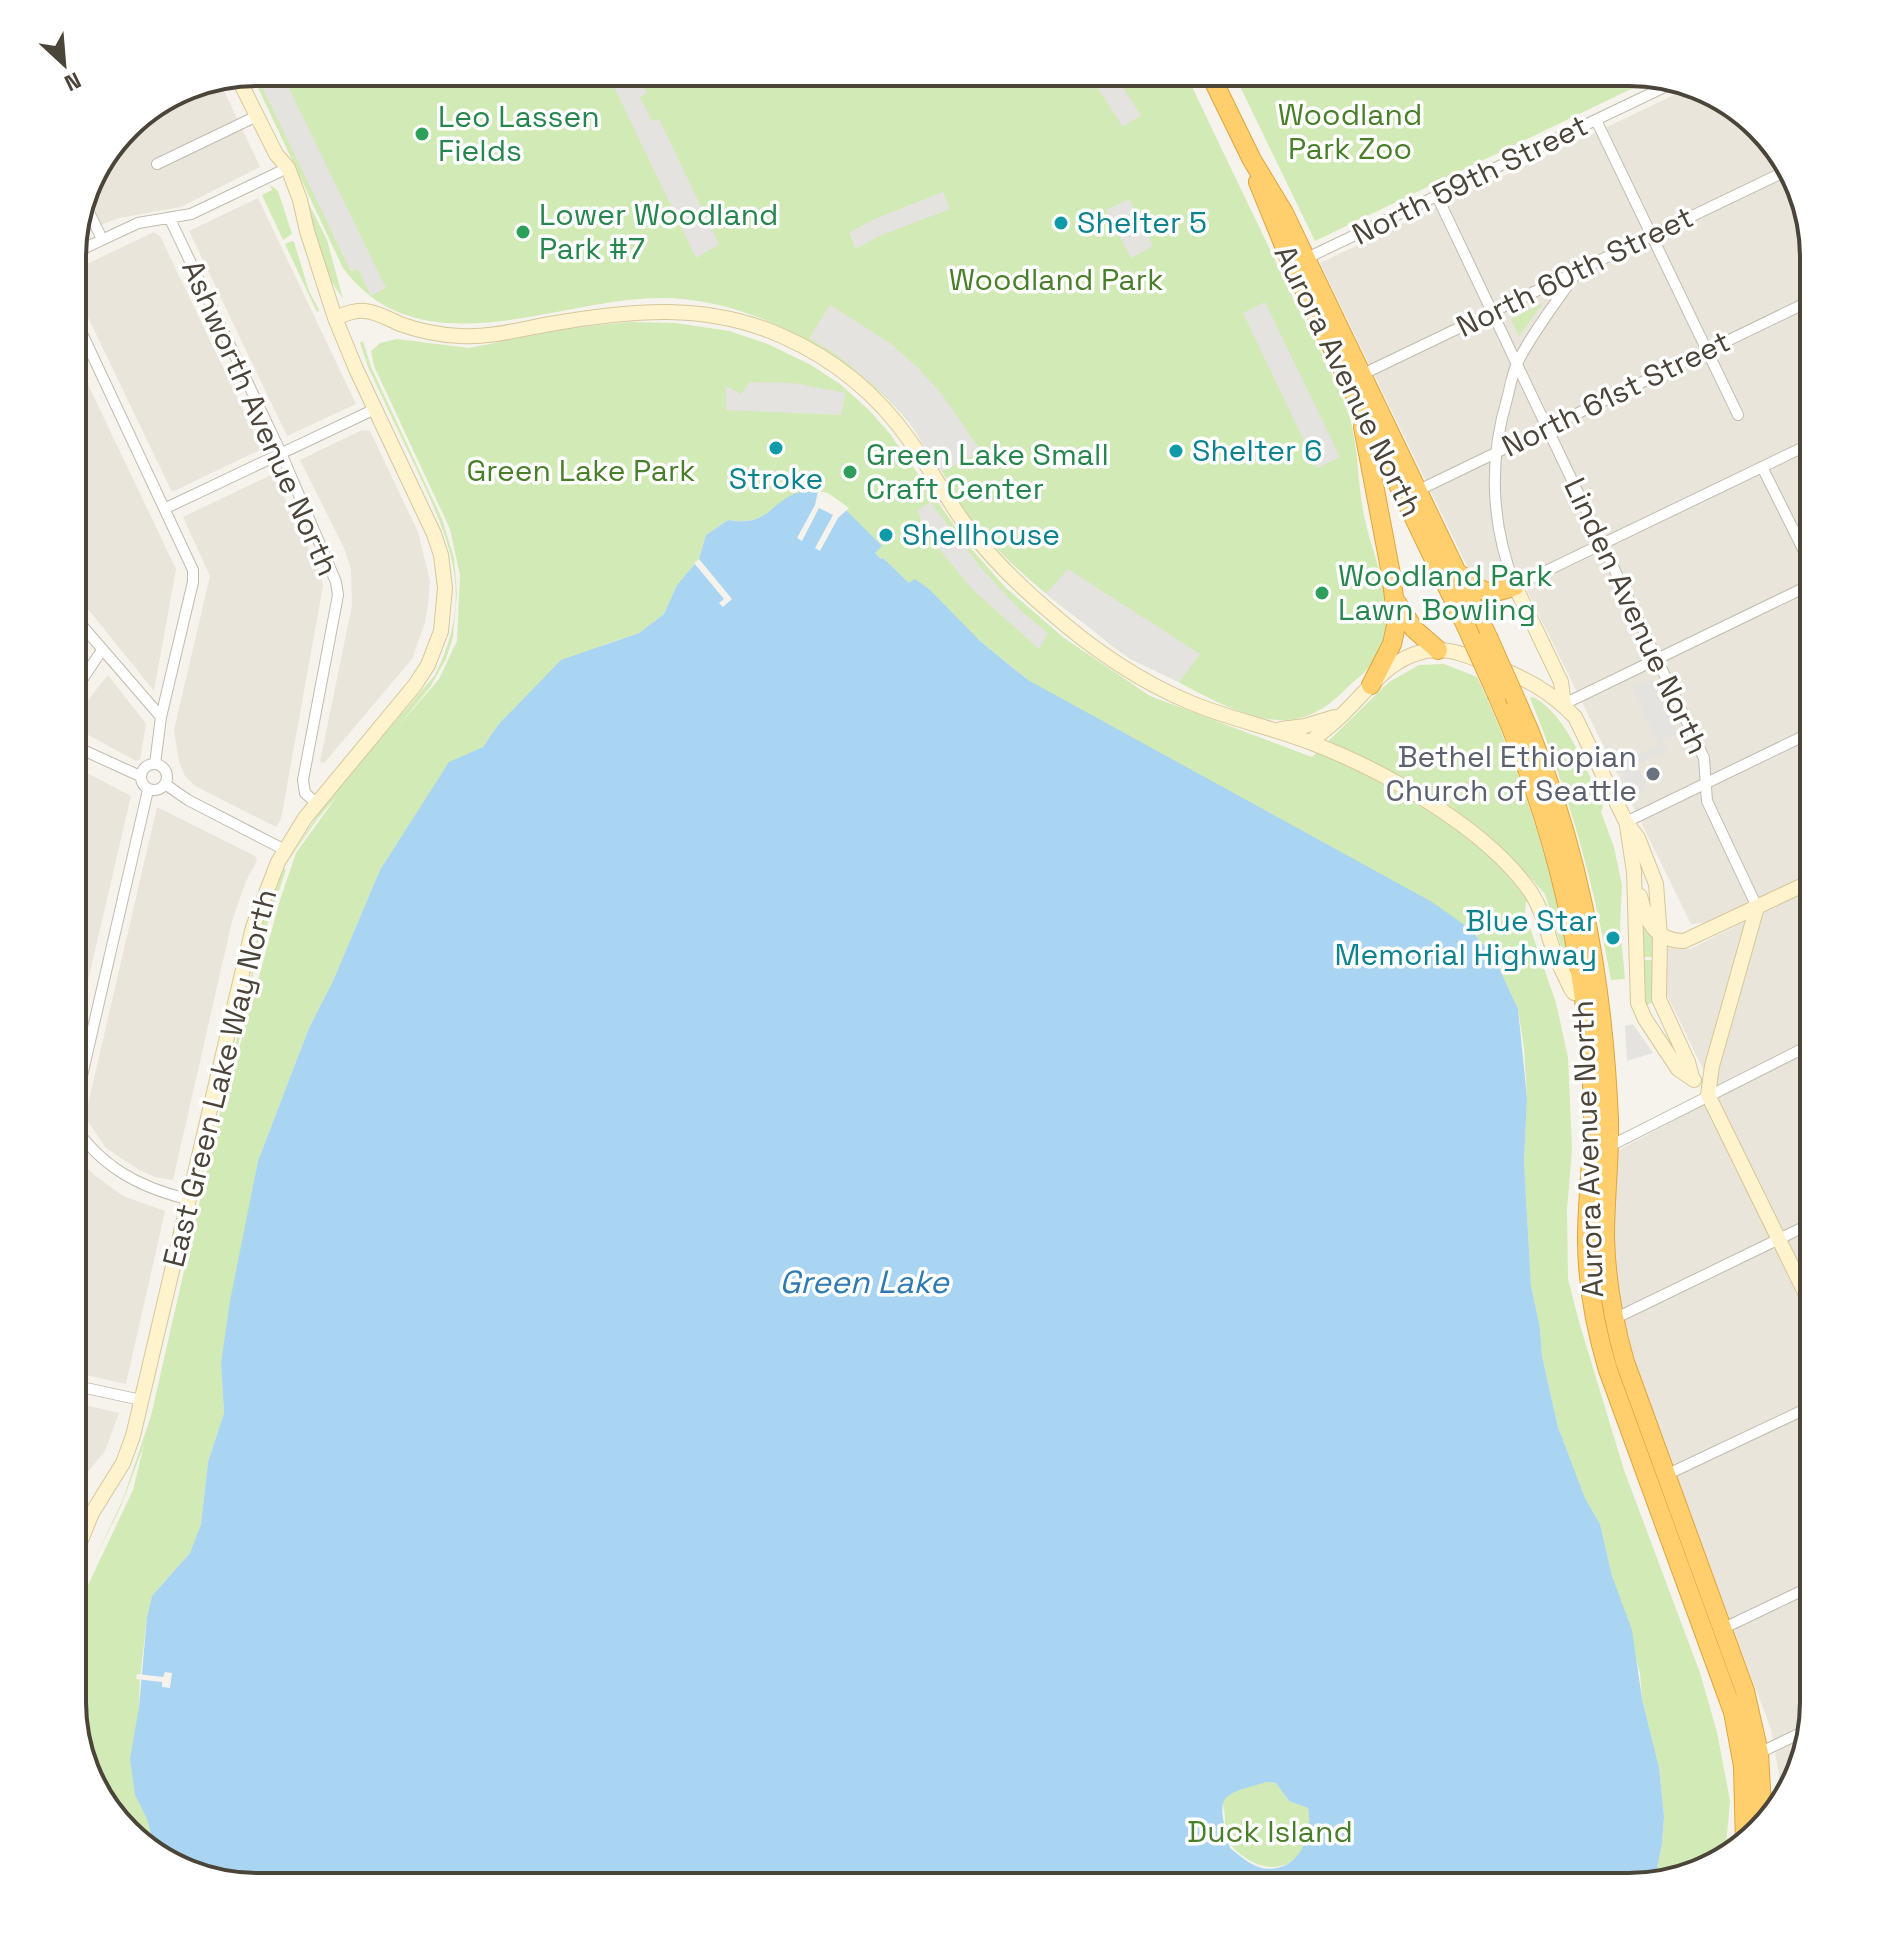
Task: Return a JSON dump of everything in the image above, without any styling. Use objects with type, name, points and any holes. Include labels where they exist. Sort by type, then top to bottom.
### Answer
[{"type":"highway","name":"Aurora Avenue North","points":[[1216,86],[1252,160],[1307,258],[1458,571],[1516,700],[1565,828],[1588,921],[1602,1013],[1610,1146],[1606,1249],[1614,1319],[1625,1362],[1745,1691],[1759,1753],[1762,1808]]},
{"type":"highway","name":"Aurora Avenue North","points":[[1252,160],[1270,216],[1497,695],[1525,761],[1550,837],[1570,914],[1584,993],[1593,1109],[1587,1237],[1594,1315],[1608,1370],[1733,1712],[1743,1766],[1745,1827]]},
{"type":"highway","points":[[1356,397],[1395,600],[1395,636],[1371,685]]},
{"type":"highway","points":[[1458,571],[1472,585],[1487,593],[1515,586]]},
{"type":"highway","points":[[1395,600],[1414,629],[1438,650]]},
{"type":"main road","points":[[242,87],[276,154],[288,168],[307,229]]},
{"type":"main road","points":[[276,154],[279,172],[307,229]]},
{"type":"main road","name":"East Green Lake Way North","points":[[86,1516],[123,1463],[141,1400],[253,927],[268,885],[285,850],[316,803],[422,676],[433,654],[443,620],[445,588],[438,545],[335,318],[307,229]]},
{"type":"main road","points":[[335,318],[365,311],[419,330],[468,336],[604,315],[646,310],[678,311],[723,317],[779,334],[829,361],[874,398],[912,443],[976,538],[1008,574],[1077,635],[1164,691],[1224,716],[1268,728],[1348,757],[1414,794],[1470,831],[1512,869],[1531,893],[1571,989],[1574,993],[1584,993]]},
{"type":"main road","points":[[1515,586],[1561,682],[1564,704]]},
{"type":"main road","points":[[1310,742],[1401,660],[1438,650],[1465,655],[1541,686],[1575,717],[1626,822],[1638,838],[1656,884],[1665,931],[1680,936],[1712,930]]},
{"type":"main road","points":[[1268,728],[1305,726],[1343,714]]},
{"type":"main road","points":[[1626,822],[1643,910],[1650,926],[1660,936],[1684,941],[1800,887]]},
{"type":"main road","points":[[1634,872],[1637,998],[1645,1019],[1678,1069],[1692,1077],[1708,1095],[1800,1282]]},
{"type":"main road","points":[[1656,884],[1660,936],[1657,984],[1661,1007],[1688,1062],[1692,1077]]},
{"type":"main road","points":[[1708,1095],[1712,1066],[1757,907]]},
{"type":"main road","points":[[1645,1019],[1661,1007]]},
{"type":"street","name":"North 59th Street","points":[[1307,258],[1661,89]]},
{"type":"street","points":[[157,164],[257,116]]},
{"type":"street","points":[[1596,120],[1738,415]]},
{"type":"street","points":[[86,247],[148,220],[191,214],[279,172]]},
{"type":"street","name":"North 60th Street","points":[[1363,374],[1778,175]]},
{"type":"street","name":"Linden Avenue North","points":[[1437,196],[1704,758],[1707,801],[1757,907]]},
{"type":"street","points":[[91,217],[102,239]]},
{"type":"street","name":"Ashworth Avenue North","points":[[170,219],[333,570],[338,595],[303,780],[305,793],[316,803]]},
{"type":"street","points":[[1578,270],[1517,364],[1495,453],[1495,512],[1504,558],[1515,586],[1800,449]]},
{"type":"street","name":"North 61st Street","points":[[1419,490],[1800,306]]},
{"type":"street","points":[[86,341],[190,558],[194,576],[161,717],[155,764]]},
{"type":"street","points":[[166,508],[375,409]]},
{"type":"street","points":[[1762,467],[1800,549]]},
{"type":"street","points":[[1564,704],[1800,586]]},
{"type":"street","points":[[86,631],[161,717]]},
{"type":"street","points":[[86,674],[102,650]]},
{"type":"street","points":[[1626,822],[1800,738]]},
{"type":"street","points":[[86,751],[140,776]]},
{"type":"street","points":[[155,764],[165,771],[165,784],[159,790],[148,790],[142,785],[140,776],[143,768],[155,764]]},
{"type":"street","points":[[165,784],[188,800],[285,850]]},
{"type":"street","points":[[86,1060],[148,790]]},
{"type":"street","points":[[1610,1146],[1800,1050]]},
{"type":"street","points":[[86,1141],[124,1177],[148,1188],[187,1199]]},
{"type":"street","points":[[1614,1319],[1800,1229]]},
{"type":"street","points":[[86,1388],[141,1400]]},
{"type":"street","points":[[1666,1475],[1800,1412]]},
{"type":"street","points":[[1722,1629],[1800,1592]]},
{"type":"street","points":[[1759,1753],[1797,1735]]},
{"type":"shaded area","points":[[262,86],[288,86],[386,288],[371,296],[358,269],[351,272]]},
{"type":"shaded area","points":[[614,86],[643,86],[647,93],[640,97],[652,121],[659,119],[719,244],[696,258]]},
{"type":"shaded area","points":[[1096,86],[1122,86],[1141,115],[1123,127]]},
{"type":"shaded area","points":[[223,89],[260,167],[181,207],[119,218],[88,230],[99,192],[121,153],[162,115],[192,99]]},
{"type":"shaded area","points":[[1677,93],[1694,99],[1733,121],[1757,144],[1782,182],[1791,202],[1799,235],[1800,878],[1710,922],[1691,924],[1518,572],[1484,582],[1471,574],[1320,263]]},
{"type":"shaded area","points":[[943,192],[950,209],[879,236],[856,249],[849,233],[872,220]]},
{"type":"shaded area","points":[[258,198],[356,404],[287,436],[189,231]]},
{"type":"shaded area","points":[[1129,199],[1153,246],[1131,258],[1106,210]]},
{"type":"shaded area","points":[[154,232],[160,236],[262,449],[172,492],[86,313],[86,264]]},
{"type":"shaded area","points":[[1265,302],[1340,457],[1317,468],[1243,313]]},
{"type":"shaded area","points":[[830,305],[890,343],[917,367],[941,393],[981,451],[941,472],[907,419],[885,395],[837,355],[809,338]]},
{"type":"shaded area","points":[[86,380],[176,569],[154,691],[86,606]]},
{"type":"shaded area","points":[[750,382],[793,383],[846,393],[841,415],[726,410],[726,386],[741,394]]},
{"type":"shaded area","points":[[362,430],[370,431],[418,532],[430,581],[428,605],[412,659],[324,763],[320,762],[352,605],[351,569],[344,548],[300,460]]},
{"type":"shaded area","points":[[273,474],[321,574],[323,586],[281,819],[276,827],[195,786],[185,776],[179,762],[174,730],[210,576],[183,517]]},
{"type":"shaded area","points":[[930,502],[982,569],[1021,611],[1048,633],[1039,649],[972,589],[930,538],[917,511]]},
{"type":"shaded area","points":[[1068,569],[1200,654],[1179,682],[1130,659],[1046,594]]},
{"type":"shaded area","points":[[108,675],[146,724],[140,760],[136,761],[86,734],[86,702]]},
{"type":"shaded area","points":[[1651,678],[1678,733],[1662,740],[1667,751],[1637,765],[1648,788],[1633,796],[1618,764],[1659,744],[1632,687]]},
{"type":"shaded area","points":[[86,772],[131,796],[86,989]]},
{"type":"shaded area","points":[[157,807],[255,856],[257,861],[246,881],[232,921],[173,1180],[139,1170],[106,1148],[86,1118]]},
{"type":"shaded area","points":[[1800,894],[1800,1267],[1663,987],[1668,948],[1690,949]]},
{"type":"shaded area","points":[[1633,1024],[1653,1053],[1627,1061],[1625,1026]]},
{"type":"shaded area","points":[[1707,1103],[1800,1302],[1800,1702],[1797,1735],[1778,1783],[1771,1729],[1641,1384],[1620,1302],[1614,1231],[1617,1151]]},
{"type":"shaded area","points":[[86,1167],[123,1196],[165,1211],[126,1384],[86,1375]]},
{"type":"shaded area","points":[[86,1405],[119,1413],[105,1451],[86,1474]]},
{"type":"green space","name":"Woodland Park","points":[[257,86],[1192,86],[1347,409],[1354,435],[1365,520],[1385,593],[1387,629],[1382,646],[1363,674],[1328,704],[1311,714],[1280,720],[1243,713],[1128,657],[1042,590],[998,550],[972,520],[928,448],[893,404],[850,368],[784,328],[711,303],[660,298],[620,301],[492,322],[450,323],[411,317],[375,299],[343,268]]},
{"type":"green space","name":"Woodland Park Zoo","points":[[1240,86],[1637,86],[1315,241]]},
{"type":"green space","points":[[270,185],[278,191],[292,234],[283,240],[262,195],[272,190]]},
{"type":"green space","points":[[302,190],[327,240],[343,299],[330,279]]},
{"type":"green space","points":[[292,241],[319,310],[317,312],[285,244]]},
{"type":"green space","points":[[1543,303],[1519,336],[1511,319]]},
{"type":"green space","name":"Green Lake Park","points":[[630,322],[676,323],[729,331],[768,344],[811,365],[840,384],[890,434],[968,545],[1005,587],[1064,638],[1150,696],[1312,757],[1389,682],[1419,665],[1444,664],[1477,677],[1531,812],[1569,952],[1563,953],[1545,894],[1528,875],[1525,913],[1556,1003],[1568,1057],[1572,1150],[1567,1210],[1568,1279],[1624,1470],[1700,1673],[1717,1732],[1730,1801],[1724,1844],[1684,1864],[1657,1871],[1664,1816],[1659,1767],[1642,1699],[1640,1673],[1600,1524],[1585,1498],[1558,1427],[1542,1356],[1531,1286],[1524,1162],[1527,1098],[1524,1048],[1518,1009],[1495,959],[1028,680],[881,559],[875,553],[881,546],[846,510],[818,491],[791,498],[755,519],[728,520],[706,535],[699,559],[677,585],[664,614],[639,633],[603,645],[524,701],[498,725],[483,747],[449,763],[380,870],[333,981],[309,1028],[258,1161],[221,1363],[224,1413],[208,1462],[201,1524],[190,1553],[152,1596],[147,1617],[140,1679],[135,1794],[152,1837],[115,1797],[99,1767],[89,1735],[86,1713],[86,1591],[133,1490],[144,1445],[121,1506],[92,1565],[123,1499],[151,1416],[263,923],[284,868],[286,870],[257,955],[232,1074],[296,853],[337,796],[288,861],[324,805],[435,675],[454,619],[456,594],[448,545],[429,495],[368,367],[360,343],[363,341],[371,367],[442,519],[454,558],[457,593],[453,637],[446,659],[430,687],[397,728],[439,679],[457,641],[460,575],[450,529],[374,366],[371,351],[380,343],[397,339],[469,348],[570,328]]},
{"type":"green space","points":[[1530,698],[1545,705],[1566,730],[1603,807],[1601,812],[1614,847],[1622,885],[1620,925],[1625,979],[1611,980],[1597,908],[1578,837]]},
{"type":"green space","points":[[1639,915],[1655,939],[1655,957],[1640,957]]},
{"type":"green space","points":[[1640,960],[1655,960],[1654,1001],[1644,1007]]},
{"type":"green space","name":"Duck Island","points":[[1267,1782],[1276,1783],[1289,1801],[1308,1808],[1310,1825],[1307,1840],[1293,1861],[1282,1866],[1269,1867],[1255,1863],[1236,1850],[1226,1834],[1225,1797],[1236,1790]]},
{"type":"water","name":"Green Lake","points":[[805,491],[818,491],[846,510],[882,546],[875,553],[881,559],[909,583],[915,579],[929,589],[980,641],[1028,680],[1432,902],[1470,929],[1495,959],[1518,1009],[1527,1098],[1524,1162],[1531,1286],[1542,1356],[1558,1427],[1585,1498],[1600,1524],[1612,1576],[1632,1630],[1642,1699],[1659,1767],[1664,1816],[1657,1871],[257,1873],[235,1872],[202,1864],[152,1837],[135,1795],[130,1759],[139,1707],[147,1617],[152,1596],[190,1553],[201,1524],[208,1462],[224,1413],[221,1363],[230,1301],[258,1161],[309,1028],[333,981],[380,870],[449,762],[483,747],[498,725],[561,660],[639,633],[664,614],[677,585],[699,559],[706,535],[728,520],[754,520],[784,500]],"holes":[[[1267,1782],[1276,1783],[1289,1801],[1308,1808],[1309,1819],[1305,1842],[1294,1860],[1274,1869],[1262,1868],[1230,1848],[1222,1808],[1229,1795]]]},
{"type":"pier","points":[[818,491],[828,493],[849,508],[838,518],[820,551],[815,548],[833,515],[819,508],[802,541],[797,538],[815,505]]},
{"type":"pier","points":[[699,559],[732,599],[723,607],[719,603],[724,599],[694,563]]},
{"type":"pier","points":[[165,1672],[172,1673],[170,1688],[162,1687],[162,1682],[136,1679],[137,1674],[163,1677]]},
{"type":"place","name":"Leo Lassen Fields","points":[[422,134]]},
{"type":"place","name":"Shelter 5","points":[[1061,223]]},
{"type":"place","name":"Lower Woodland Park #7","points":[[523,232]]},
{"type":"place","name":"Stroke","points":[[776,448]]},
{"type":"place","name":"Shelter 6","points":[[1176,451]]},
{"type":"place","name":"Green Lake Small Craft Center","points":[[850,472]]},
{"type":"place","name":"Shellhouse","points":[[886,535]]},
{"type":"place","name":"Woodland Park Lawn Bowling","points":[[1322,593]]},
{"type":"place","name":"Bethel Ethiopian Church of Seattle","points":[[1653,774]]},
{"type":"place","name":"Blue Star Memorial Highway","points":[[1613,938]]}]
